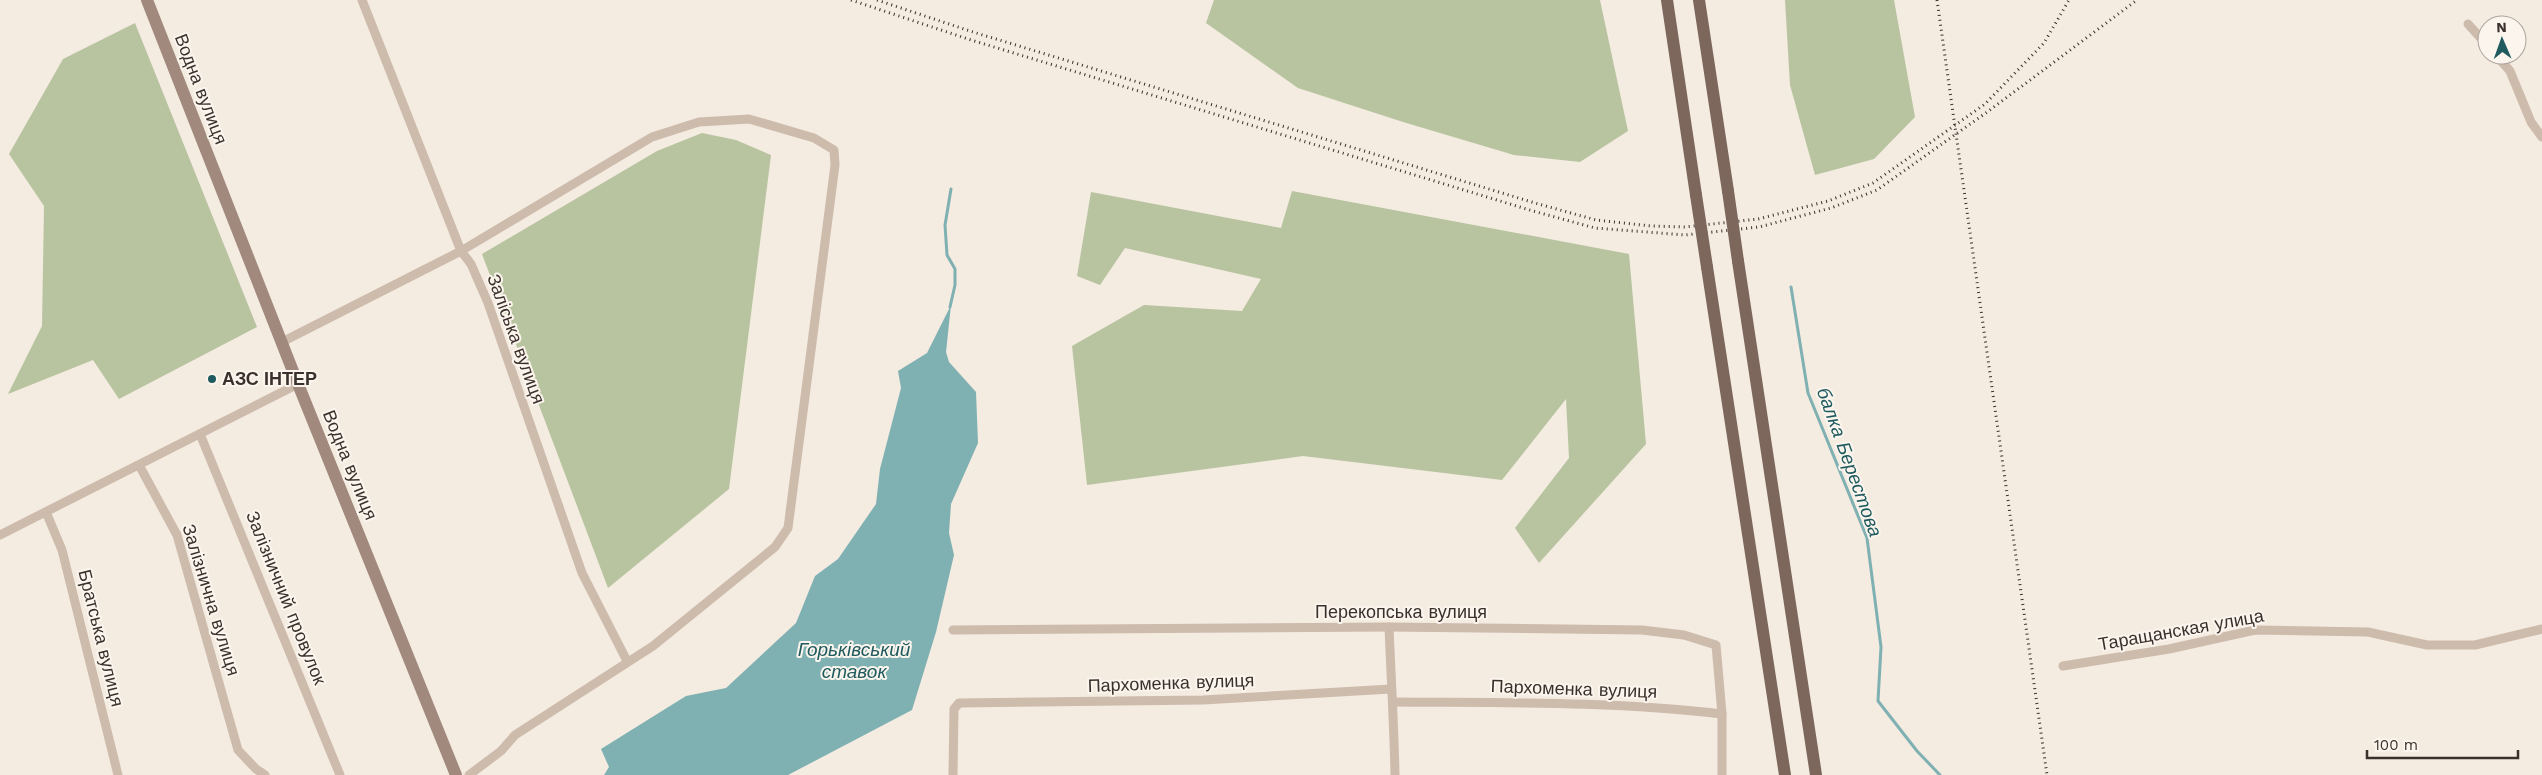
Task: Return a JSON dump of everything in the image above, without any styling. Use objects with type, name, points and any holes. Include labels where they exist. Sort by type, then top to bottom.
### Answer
[{"type":"main road","points":[[1667,0],[1778,739],[1785,775]]},
{"type":"main road","points":[[1699,0],[1816,775]]},
{"type":"street","name":"Водна вулиця","points":[[147,0],[298,384],[456,775]]},
{"type":"street","name":"Заліська вулиця","points":[[362,0],[461,251],[471,264],[488,303],[582,573],[627,661]]},
{"type":"street","points":[[2468,24],[2477,34]]},
{"type":"street","points":[[2505,65],[2510,71],[2530,122],[2542,137]]},
{"type":"street","points":[[282,342],[461,251],[652,137],[699,122],[749,119],[814,138],[834,150],[832,184],[788,528],[775,548],[653,646],[515,735],[501,751],[472,774]]},
{"type":"street","points":[[0,535],[298,384]]},
{"type":"street","name":"Залізничний провулок","points":[[200,434],[340,775]]},
{"type":"street","name":"Залізнична вулиця","points":[[138,465],[177,535],[238,750],[256,769],[265,775]]},
{"type":"street","name":"Братська вулиця","points":[[46,512],[62,550],[118,775]]},
{"type":"street","points":[[1388,627],[1391,689],[1394,702],[1395,775]]},
{"type":"street","name":"Перекопська вулиця","points":[[953,630],[1388,627],[1642,630],[1684,634],[1716,645],[1722,714],[1722,775]]},
{"type":"street","name":"Таращанская улица","points":[[2064,666],[2168,649],[2255,630],[2368,632],[2427,645],[2474,645],[2542,629]]},
{"type":"street","name":"Пархоменка вулиця","points":[[953,775],[954,708],[960,704],[974,702],[1203,700],[1391,689]]},
{"type":"street","name":"Пархоменка вулиця","points":[[1394,702],[1526,703],[1689,710],[1722,714]]},
{"type":"green space","points":[[1214,0],[1600,0],[1628,131],[1580,162],[1514,155],[1403,122],[1298,88],[1206,23]]},
{"type":"green space","points":[[1785,0],[1894,0],[1915,117],[1874,159],[1815,175],[1790,85]]},
{"type":"green space","points":[[135,23],[257,327],[119,399],[93,360],[8,394],[42,326],[44,206],[9,154],[63,59]]},
{"type":"green space","points":[[702,133],[736,140],[771,155],[729,489],[608,588],[482,254],[657,151]]},
{"type":"green space","points":[[1292,191],[1629,254],[1646,444],[1539,563],[1515,528],[1569,458],[1566,399],[1502,480],[1303,456],[1087,485],[1072,346],[1144,305],[1242,311],[1261,279],[1125,248],[1100,285],[1077,276],[1091,192],[1281,228]]},
{"type":"water","name":"Горьківський ставок","points":[[951,305],[946,352],[949,362],[976,392],[978,443],[951,504],[949,533],[954,555],[936,632],[912,710],[788,775],[604,775],[609,767],[601,749],[686,696],[726,688],[796,623],[815,576],[838,559],[876,504],[880,469],[901,388],[898,371],[927,353]]},
{"type":"waterway","points":[[950,307],[955,285],[955,269],[947,255],[945,225],[951,189]]},
{"type":"waterway","name":"балка Берестова","points":[[1791,287],[1808,393],[1867,538],[1881,647],[1878,701],[1917,751],[1940,775]]},
{"type":"railway","points":[[851,0],[971,40],[1533,211],[1595,228],[1685,235],[1759,227],[1831,208],[1877,190],[1990,110],[2137,0]]},
{"type":"railway","points":[[877,0],[973,32],[1535,203],[1596,220],[1651,226],[1685,227],[1758,219],[1828,201],[1873,183],[1985,104],[2044,43],[2069,0]]},
{"type":"railway","points":[[1937,0],[2047,775]]},
{"type":"place","name":"АЗС ІНТЕР","points":[[212,379]]}]
